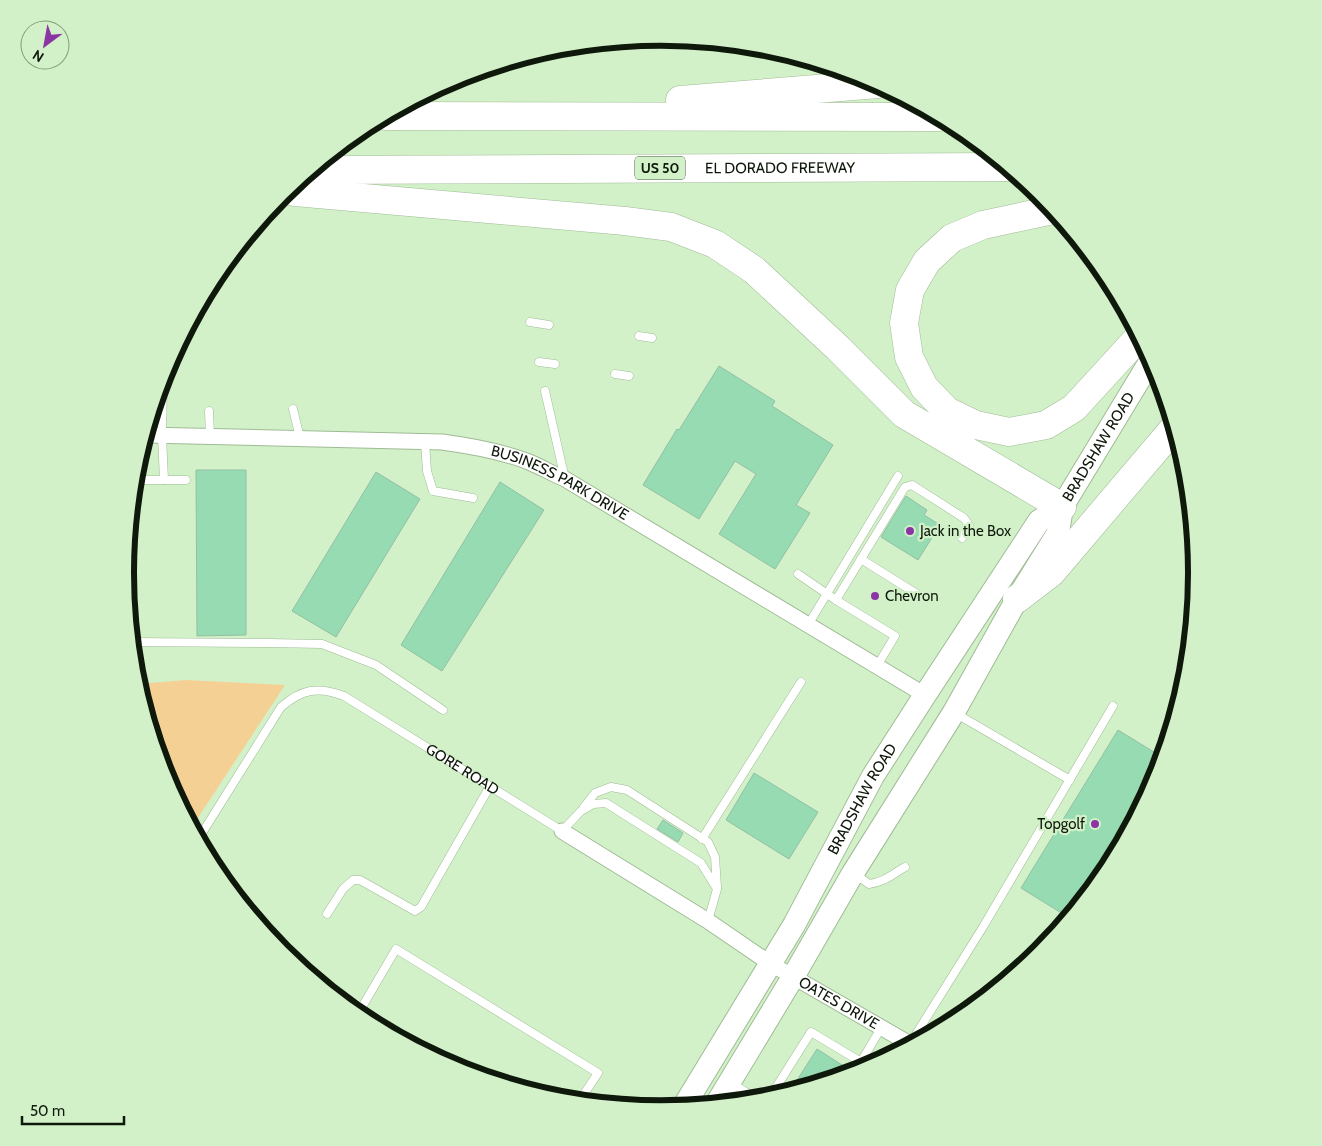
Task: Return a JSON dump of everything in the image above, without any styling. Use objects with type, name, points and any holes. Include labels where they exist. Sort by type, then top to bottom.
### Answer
[{"type":"highway","points":[[474,116],[861,85]]},
{"type":"highway","points":[[400,116],[924,117]]},
{"type":"highway","name":"EL DORADO FREEWAY","points":[[322,170],[996,167]]},
{"type":"highway","points":[[298,192],[625,221],[671,227],[715,244],[754,270],[904,414],[1062,507]]},
{"type":"highway","points":[[1044,212],[983,225],[952,238],[927,261],[910,290],[904,324],[909,357],[924,387],[947,412],[976,425],[1009,432],[1046,425],[1074,408],[1134,342]]},
{"type":"highway","points":[[1017,599],[1051,572],[1169,434]]},
{"type":"main road","name":"BRADSHAW ROAD","points":[[721,1096],[793,977],[853,872],[954,712],[1017,599],[1058,533],[1062,507],[1146,368]]},
{"type":"main road","name":"BRADSHAW ROAD","points":[[688,1099],[794,925],[873,776],[924,695],[1039,521],[1062,507]]},
{"type":"main road","points":[[896,804],[927,735],[930,716],[929,704],[924,695]]},
{"type":"street","name":"BUSINESS PARK DRIVE","points":[[153,435],[442,442],[502,453],[531,463],[564,479],[924,695]]},
{"type":"street","name":"GORE ROAD","points":[[562,831],[708,921],[771,964]]},
{"type":"street","name":"OATES DRIVE","points":[[771,964],[903,1040]]},
{"type":"lane","points":[[530,322],[549,324]]},
{"type":"lane","points":[[639,336],[652,338]]},
{"type":"lane","points":[[539,362],[555,364]]},
{"type":"lane","points":[[615,374],[629,376]]},
{"type":"lane","points":[[545,391],[564,479]]},
{"type":"lane","points":[[163,402],[164,480]]},
{"type":"lane","points":[[293,409],[300,438]]},
{"type":"lane","points":[[209,411],[210,436]]},
{"type":"lane","points":[[425,442],[427,471],[433,491],[474,498]]},
{"type":"lane","points":[[808,625],[898,476]]},
{"type":"lane","points":[[143,480],[186,480]]},
{"type":"lane","points":[[836,600],[905,487],[912,485],[964,518],[969,525],[962,538]]},
{"type":"lane","points":[[861,559],[920,596]]},
{"type":"lane","points":[[798,574],[826,594],[895,636],[877,666]]},
{"type":"lane","points":[[139,642],[322,644],[376,665],[443,710]]},
{"type":"lane","points":[[702,839],[802,682]]},
{"type":"lane","name":"GORE ROAD","points":[[202,831],[278,711],[292,697],[316,690],[330,691],[344,696],[562,831]]},
{"type":"lane","points":[[917,1033],[983,927],[1113,706]]},
{"type":"lane","points":[[954,712],[1070,780]]},
{"type":"lane","points":[[327,914],[343,889],[352,880],[360,880],[415,911],[421,907],[490,786]]},
{"type":"lane","points":[[562,831],[595,793],[611,787],[627,790],[708,842],[715,857],[717,889],[708,921]]},
{"type":"lane","points":[[580,811],[593,804],[606,803],[701,863],[717,889]]},
{"type":"lane","points":[[853,872],[869,884],[878,883],[904,867]]},
{"type":"lane","points":[[362,1007],[396,949],[598,1073],[584,1094]]},
{"type":"lane","points":[[862,1060],[881,1028]]},
{"type":"lane","points":[[776,1087],[811,1032],[860,1061]]},
{"type":"lane","points":[[729,1082],[746,1093]]},
{"type":"shaded area","points":[[186,680],[285,685],[197,820],[174,775],[162,742],[146,683]]},
{"type":"building","points":[[719,366],[775,401],[772,406],[833,445],[796,505],[810,513],[775,569],[719,534],[756,474],[735,461],[699,519],[643,485]]},
{"type":"building","points":[[196,470],[246,470],[246,635],[197,636]]},
{"type":"building","points":[[376,472],[420,499],[336,637],[292,611]]},
{"type":"building","points":[[500,482],[544,510],[442,671],[401,645]]},
{"type":"building","name":"Jack in the Box","points":[[906,496],[927,510],[924,515],[940,525],[918,560],[881,537]]},
{"type":"building","name":"Topgolf","points":[[1118,730],[1156,753],[1148,775],[1117,836],[1099,866],[1062,914],[1021,888]]},
{"type":"building","points":[[754,773],[818,812],[789,859],[726,820]]},
{"type":"building","points":[[663,820],[683,833],[678,842],[657,829]]},
{"type":"building","points":[[817,1049],[845,1067],[830,1072],[796,1082]]},
{"type":"place","name":"Jack in the Box","points":[[910,531]]},
{"type":"place","name":"Chevron","points":[[875,596]]},
{"type":"place","name":"Topgolf","points":[[1095,824]]}]
